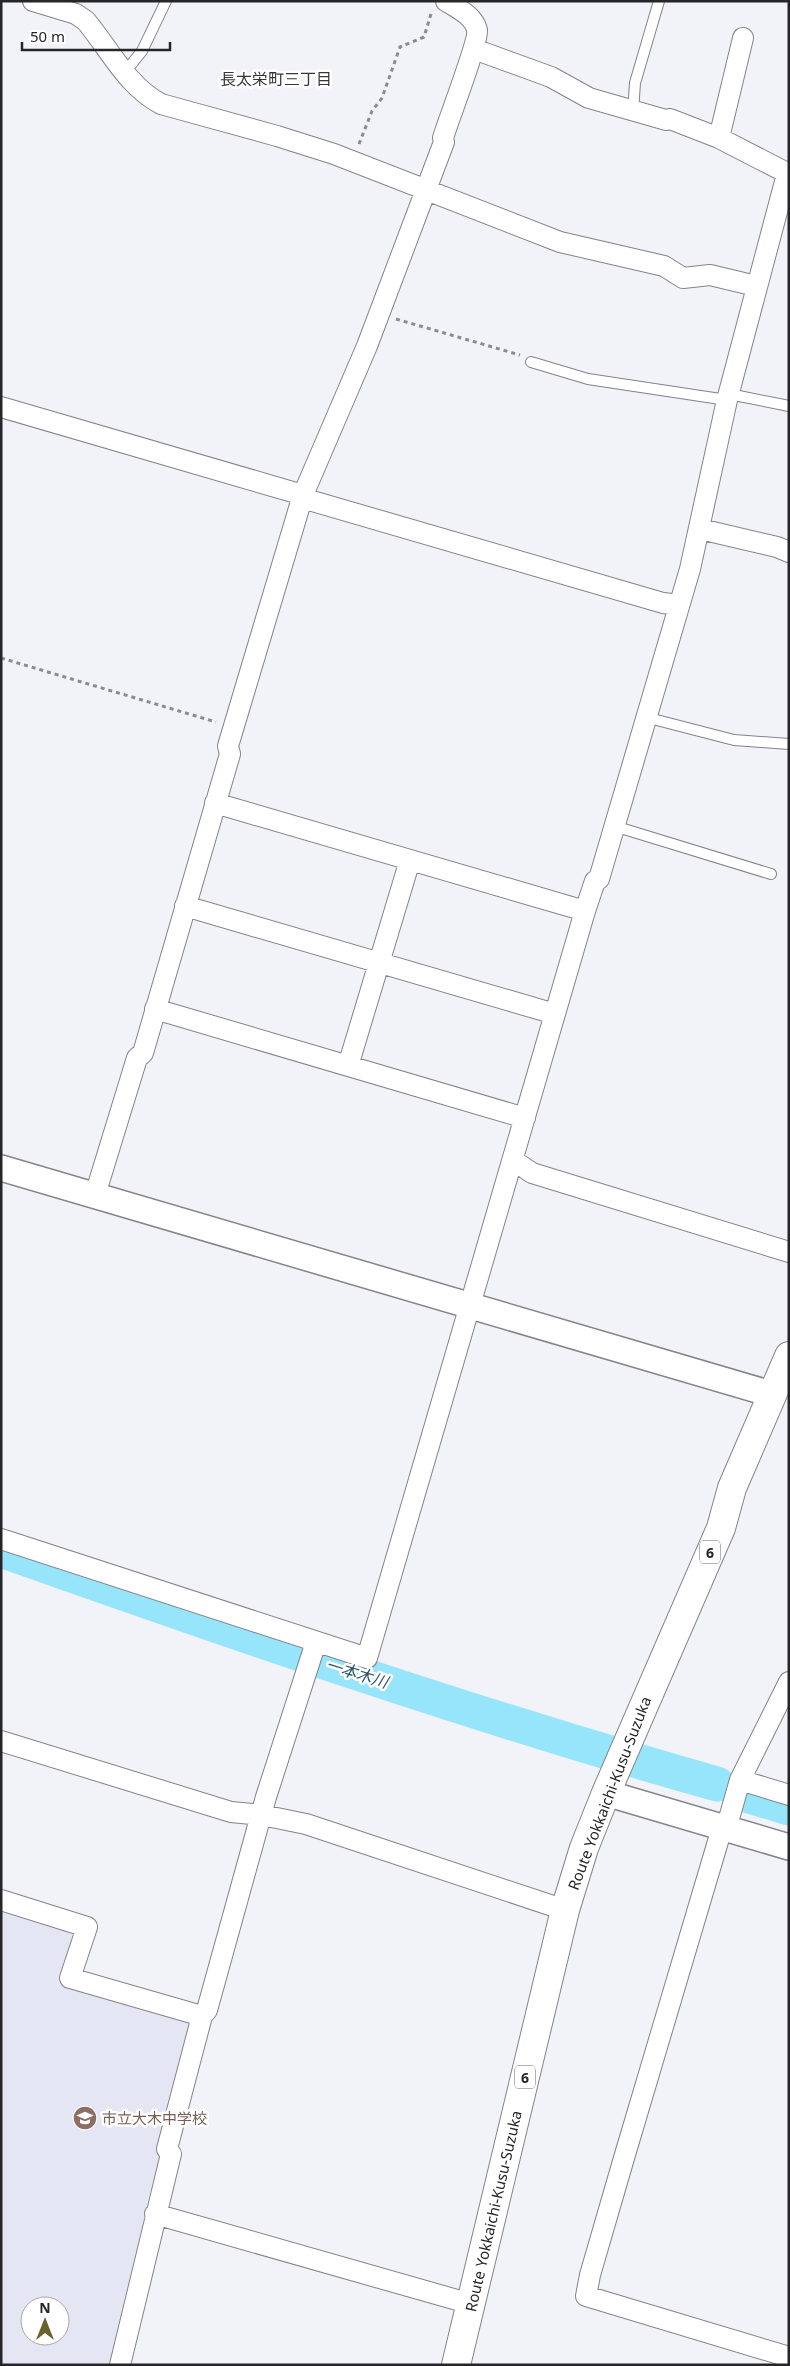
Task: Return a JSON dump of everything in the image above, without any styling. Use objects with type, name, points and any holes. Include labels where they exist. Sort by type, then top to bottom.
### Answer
[{"type":"main road","name":"Route Yokkaichi-Kusu-Suzuka","points":[[456,2365],[565,1910],[584,1848],[625,1746],[721,1528],[732,1488],[789,1356]]},
{"type":"street","points":[[33,1],[76,14],[86,21],[124,72],[147,97],[162,104],[277,136],[352,161],[560,242],[664,266],[683,278],[710,274],[756,286]]},
{"type":"street","points":[[95,1195],[137,1058],[143,1053],[230,754],[228,746],[303,496],[379,314],[474,49],[477,30],[468,8],[439,6]]},
{"type":"street","points":[[718,138],[743,38]]},
{"type":"street","points":[[1,1539],[367,1658],[585,911],[595,881],[599,878],[679,605],[700,529],[728,397],[756,286],[788,174],[718,138],[670,119],[666,120],[589,98],[551,77],[474,49]]},
{"type":"street","points":[[1,408],[663,603],[679,605]]},
{"type":"street","points":[[700,529],[777,547],[789,552]]},
{"type":"street","points":[[215,803],[585,911]]},
{"type":"street","points":[[348,1066],[410,860]]},
{"type":"street","points":[[185,906],[555,1014]]},
{"type":"street","points":[[155,1009],[525,1118]]},
{"type":"street","points":[[513,1160],[532,1173],[789,1252]]},
{"type":"street","points":[[1,1168],[771,1394]]},
{"type":"street","points":[[120,2365],[171,2154],[167,2149],[202,2016],[207,2010],[266,1797],[316,1642]]},
{"type":"street","points":[[789,1682],[740,1780],[616,2185],[590,2275],[586,2296],[765,2358],[789,2358]]},
{"type":"street","points":[[1,1741],[231,1812],[262,1815],[306,1824],[565,1910]]},
{"type":"street","points":[[740,1780],[789,1795]]},
{"type":"street","points":[[606,1793],[789,1847]]},
{"type":"street","points":[[1,1900],[87,1927],[70,1978],[202,2016]]},
{"type":"street","points":[[155,2214],[471,2304]]},
{"type":"lane","points":[[124,72],[142,51],[166,1]]},
{"type":"lane","points":[[633,111],[635,83],[659,1]]},
{"type":"lane","points":[[531,362],[588,379],[789,406]]},
{"type":"lane","points":[[645,717],[734,740],[789,744]]},
{"type":"lane","points":[[614,826],[771,874]]},
{"type":"path","points":[[352,161],[372,111],[382,98],[400,47],[424,37],[439,6]]},
{"type":"path","points":[[379,314],[528,358],[531,362]]},
{"type":"path","points":[[1,658],[234,727]]},
{"type":"shaded area","name":"市立大木中学校","points":[[1,1908],[74,1932],[78,1940],[65,1981],[188,2020],[193,2028],[146,2208],[112,2365],[1,2365]]},
{"type":"waterway","name":"一本木川","points":[[1,1550],[357,1673],[536,1731],[717,1784]]},
{"type":"waterway","name":"一本木川","points":[[746,1795],[789,1808]]},
{"type":"place","name":"市立大木中学校","points":[[85,2118]]},
{"type":"district","name":"長太栄町三丁目","points":[[276,79]]}]
